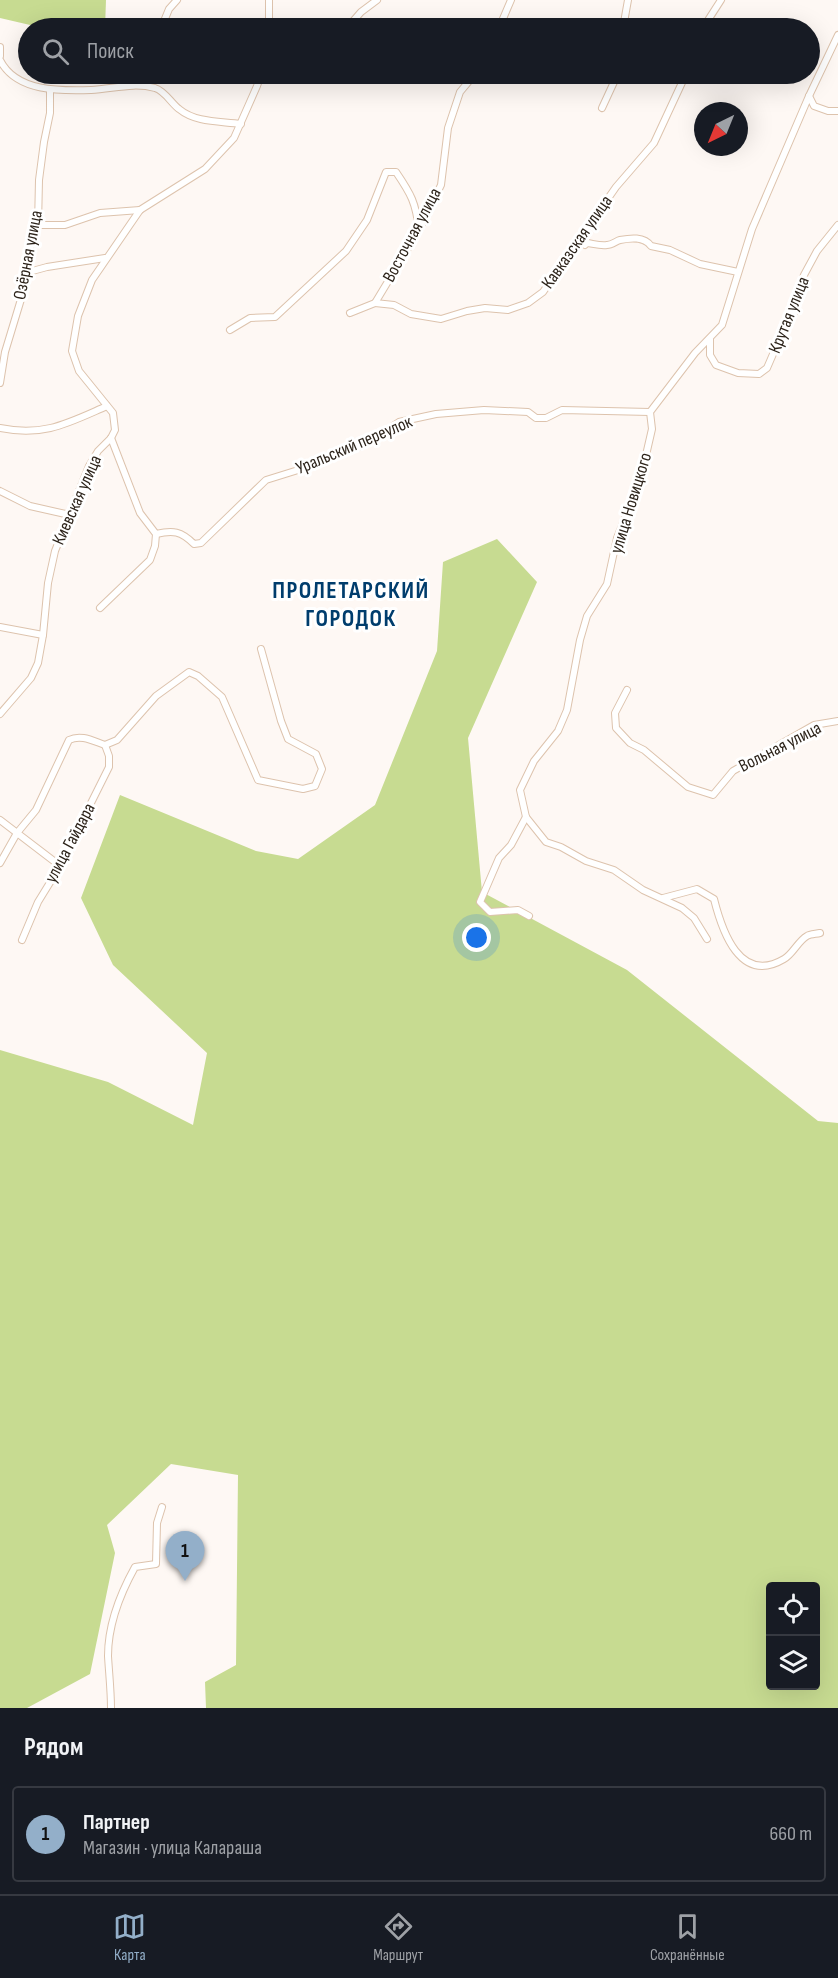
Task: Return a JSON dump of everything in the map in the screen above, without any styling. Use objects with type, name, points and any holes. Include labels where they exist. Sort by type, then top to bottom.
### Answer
[{"type":"street","points":[[165,18],[177,0]]},
{"type":"street","points":[[269,0],[269,18]]},
{"type":"street","points":[[356,18],[376,0]]},
{"type":"street","points":[[503,18],[511,0]]},
{"type":"street","points":[[625,18],[628,0]]},
{"type":"street","points":[[709,18],[721,0]]},
{"type":"street","points":[[820,73],[838,35]]},
{"type":"street","points":[[0,47],[0,56]]},
{"type":"street","points":[[0,60],[12,75],[18,78]]},
{"type":"street","points":[[28,84],[50,90],[92,90],[134,85],[158,89],[179,109],[194,118],[241,124]]},
{"type":"street","name":"Киевская улица","points":[[0,714],[31,678],[38,663],[48,583],[59,538],[89,466],[115,430],[113,412],[79,371],[72,351],[78,316],[92,280],[140,210],[205,169],[234,138],[257,84]]},
{"type":"street","name":"Восточная улица","points":[[350,313],[375,303],[419,230],[441,185],[448,129],[460,92],[467,84]]},
{"type":"street","points":[[602,108],[613,84]]},
{"type":"street","name":"Кавказская улица","points":[[375,303],[394,305],[411,314],[441,320],[466,311],[485,308],[508,310],[528,303],[543,292],[616,187],[654,143],[681,84]]},
{"type":"street","points":[[650,412],[695,353],[722,325],[752,229],[815,84]]},
{"type":"street","name":"Озёрная улица","points":[[0,383],[4,352],[22,296],[32,237],[38,225],[40,170],[50,113],[50,90]]},
{"type":"street","points":[[809,96],[814,106],[828,111],[838,111]]},
{"type":"street","points":[[230,330],[250,318],[275,317],[346,252],[367,220],[386,172],[396,172],[408,189],[416,207],[419,230]]},
{"type":"street","points":[[38,225],[65,225],[100,213],[140,210]]},
{"type":"street","name":"Крутая улица","points":[[710,339],[710,355],[716,365],[738,373],[759,374],[767,368],[786,324],[794,312],[797,293],[804,275],[817,251],[838,225]]},
{"type":"street","points":[[579,240],[585,245],[588,243],[603,246],[621,239],[627,241],[638,238],[648,241],[651,246],[670,250],[700,264],[738,272]]},
{"type":"street","points":[[25,273],[47,267],[105,258]]},
{"type":"street","points":[[0,428],[15,431],[57,428],[107,406]]},
{"type":"street","name":"Уральский переулок","points":[[156,534],[171,530],[184,534],[194,544],[201,543],[266,480],[311,466],[364,445],[399,422],[436,414],[484,410],[528,412],[536,418],[546,418],[562,410],[650,412]]},
{"type":"street","name":"улица Новицкого","points":[[650,412],[652,429],[640,482],[617,538],[607,584],[587,616],[580,640],[567,710],[558,730],[534,761],[520,790],[526,817],[546,842],[561,847],[586,861],[614,870],[643,890],[663,898]]},
{"type":"street","points":[[100,608],[150,560],[156,534],[140,513],[111,438]]},
{"type":"street","points":[[0,491],[30,506],[70,515]]},
{"type":"street","points":[[0,627],[43,635]]},
{"type":"street","points":[[0,863],[17,833],[36,810],[69,740],[75,737],[105,745],[117,740],[156,696],[189,672],[198,676],[222,697],[258,780],[303,789],[315,786],[322,769],[316,754],[288,739],[261,649]]},
{"type":"street","name":"Вольная улица","points":[[627,690],[615,713],[616,728],[630,743],[644,750],[688,787],[713,795],[733,771],[814,725],[838,721]]},
{"type":"street","name":"улица Гайдара","points":[[22,940],[38,902],[70,850],[73,839],[109,767],[109,756],[105,745]]},
{"type":"street","points":[[526,817],[511,845],[499,858],[480,902],[490,912],[518,910],[529,916]]},
{"type":"street","points":[[0,820],[59,865]]},
{"type":"street","points":[[663,898],[697,890],[714,899],[721,927],[734,950],[746,962],[763,966],[783,960],[806,936],[820,933]]},
{"type":"street","points":[[663,898],[682,908],[694,918],[707,939]]},
{"type":"street","points":[[111,1708],[108,1654],[114,1619],[123,1588],[135,1567],[156,1564],[157,1523],[162,1507]]},
{"type":"green space","points":[[0,0],[106,0],[105,18],[18,18],[18,22],[0,18]]},
{"type":"green space","points":[[497,539],[537,582],[468,738],[482,892],[627,970],[818,1121],[838,1123],[838,1708],[206,1708],[205,1682],[236,1665],[238,1475],[171,1464],[107,1525],[115,1553],[90,1674],[27,1708],[0,1708],[0,1050],[108,1082],[193,1125],[207,1053],[113,965],[81,898],[120,795],[256,851],[298,859],[375,805],[437,651],[443,562]]},
{"type":"place","name":"Партнер","points":[[185,1581]]},
{"type":"district","name":"ПРОЛЕТАРСКИЙ ГОРОДОК","points":[[351,604]]}]
